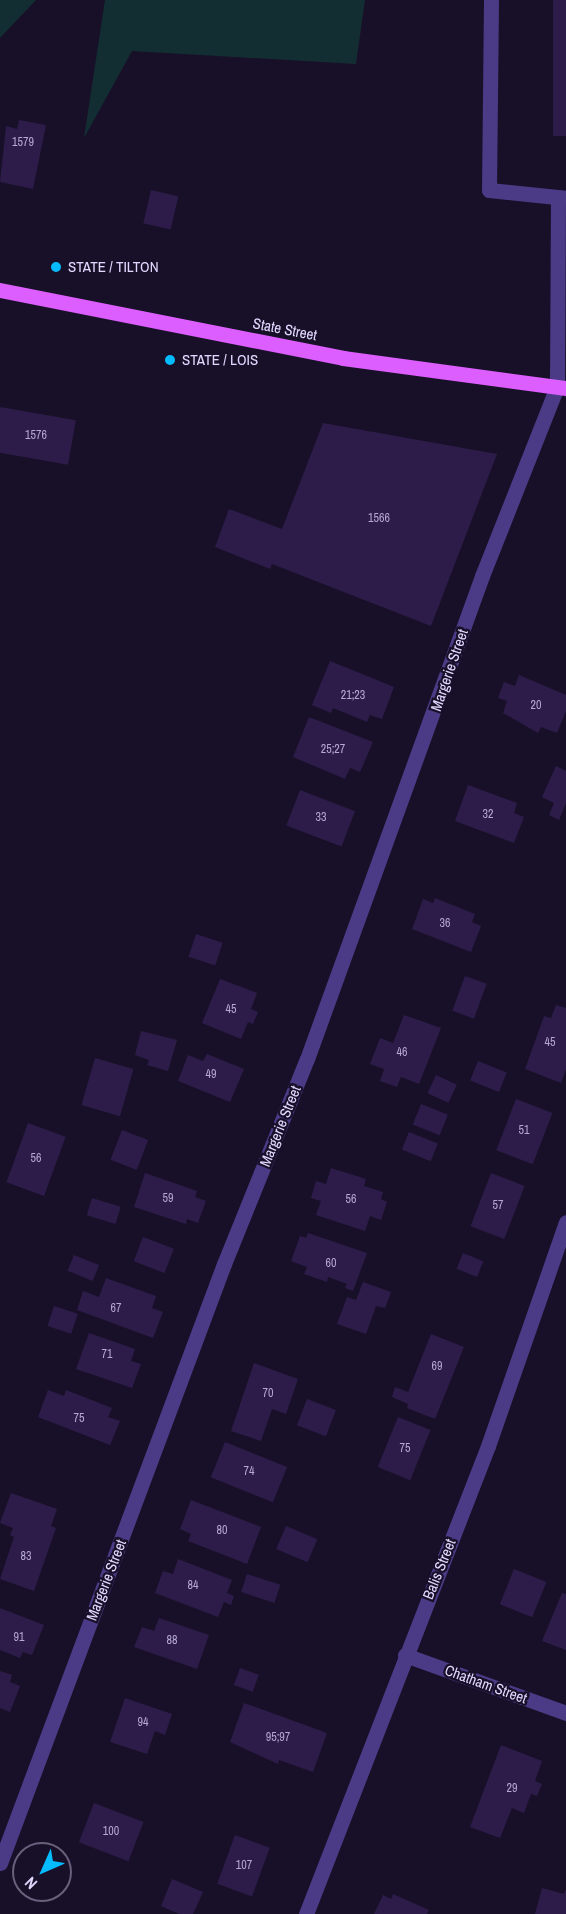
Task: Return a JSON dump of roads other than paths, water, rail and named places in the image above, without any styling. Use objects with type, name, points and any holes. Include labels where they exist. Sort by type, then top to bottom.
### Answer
[{"type":"main road","name":"State Street","points":[[0,290],[311,353],[561,388]]},
{"type":"street","points":[[491,0],[489,190],[562,198],[561,388]]},
{"type":"street","name":"Margerie Street","points":[[0,1863],[224,1264],[307,1059],[482,576],[561,388]]},
{"type":"street","name":"Balis Street","points":[[306,1914],[488,1446],[566,1222]]},
{"type":"street","name":"Chatham Street","points":[[405,1655],[566,1713]]},
{"type":"place","name":"STATE / TILTON","points":[[56,267]]},
{"type":"place","name":"STATE / LOIS","points":[[170,360]]}]
